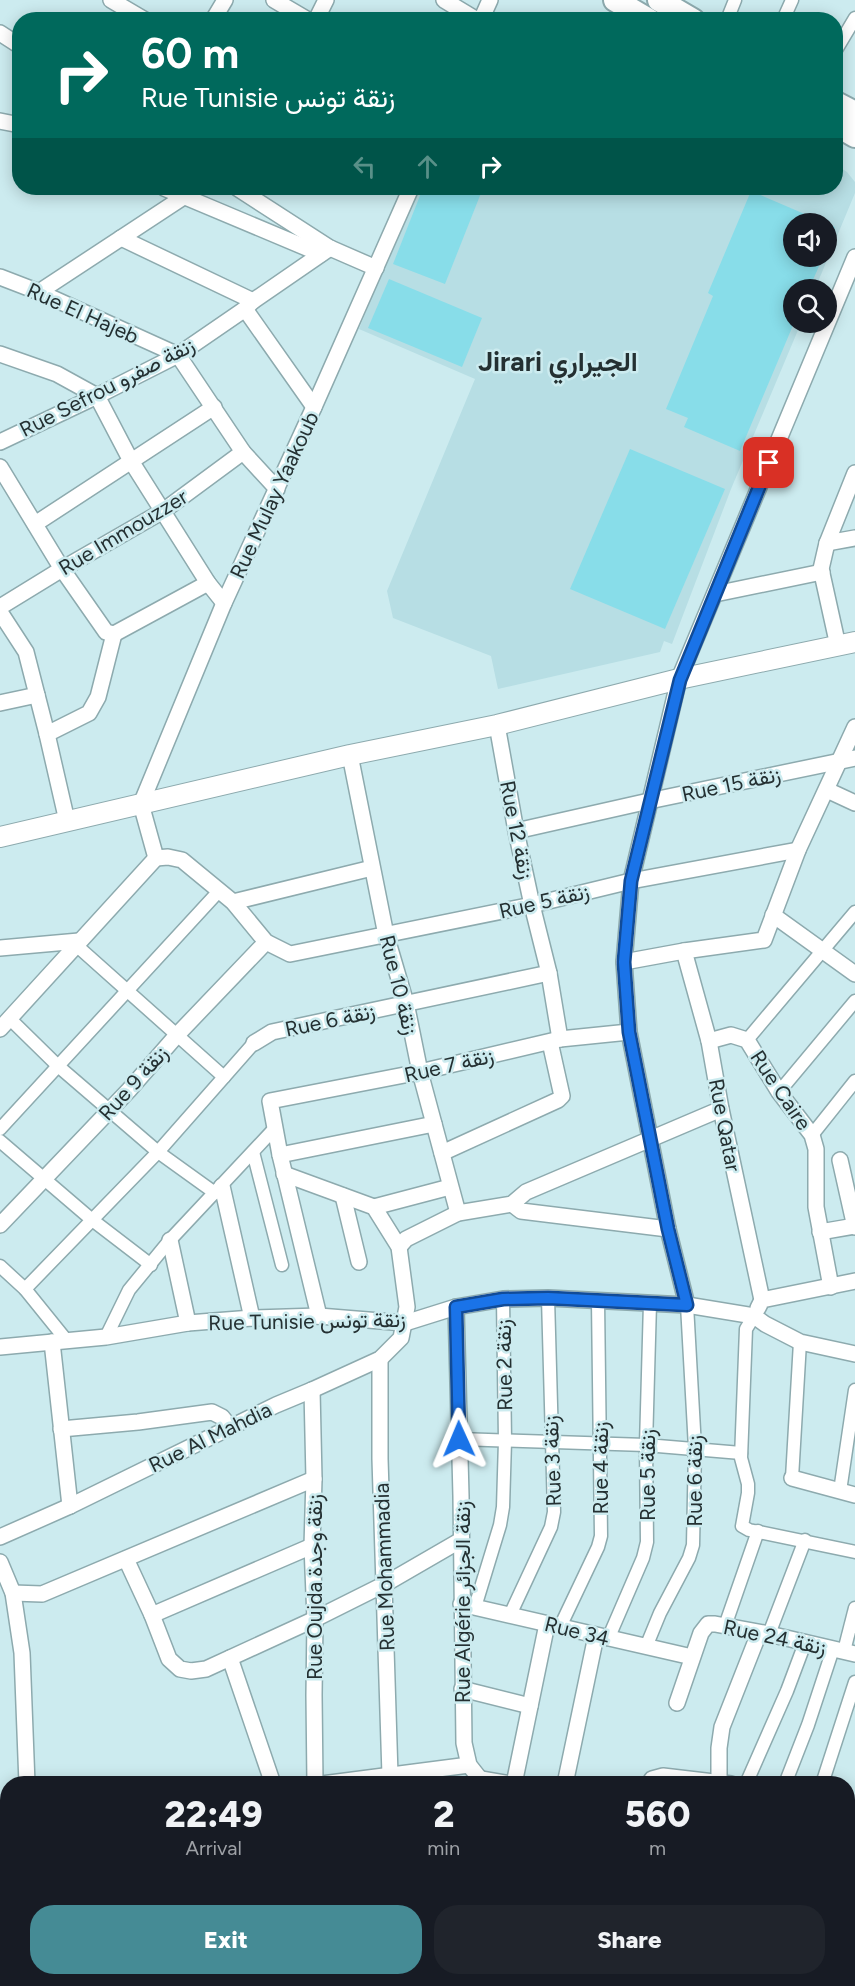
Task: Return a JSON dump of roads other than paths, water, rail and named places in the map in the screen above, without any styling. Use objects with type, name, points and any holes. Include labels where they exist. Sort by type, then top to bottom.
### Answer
[{"type":"main road","points":[[615,0],[635,12]]},
{"type":"main road","points":[[659,0],[687,10]]},
{"type":"street","points":[[111,0],[131,12]]},
{"type":"street","points":[[274,0],[294,12]]},
{"type":"street","points":[[444,0],[465,12]]},
{"type":"street","points":[[843,38],[855,18]]},
{"type":"street","points":[[247,195],[326,251]]},
{"type":"street","name":"Rue Mulay Yaakoub","points":[[141,804],[224,603],[408,195]]},
{"type":"street","points":[[39,292],[185,196],[376,268]]},
{"type":"street","points":[[121,238],[249,305],[314,407]]},
{"type":"street","name":"Rue Sefrou زنقة صفرو","points":[[0,442],[178,355],[326,251]]},
{"type":"street","points":[[687,1305],[668,1229],[629,1032],[624,962],[631,881],[680,680],[715,594],[848,290],[855,256]]},
{"type":"street","name":"Rue El Hajeb","points":[[0,277],[39,292],[178,355]]},
{"type":"street","points":[[0,354],[57,374],[97,396],[130,461],[208,583],[224,603]]},
{"type":"street","points":[[178,355],[243,452],[276,489]]},
{"type":"street","points":[[35,524],[214,407]]},
{"type":"street","name":"Rue Immouzzer","points":[[0,607],[62,568],[163,512],[243,452]]},
{"type":"street","points":[[0,467],[62,568],[110,633],[98,697],[89,713],[48,734]]},
{"type":"street","points":[[0,837],[350,755],[497,725],[680,680],[846,644],[822,572],[827,543],[855,473]]},
{"type":"street","points":[[827,543],[855,538]]},
{"type":"street","points":[[715,594],[822,572]]},
{"type":"street","points":[[110,633],[208,583]]},
{"type":"street","points":[[0,612],[26,652],[48,734],[67,821]]},
{"type":"street","points":[[0,703],[37,695]]},
{"type":"street","name":"Rue 12 زنقة","points":[[441,1153],[558,1100],[562,1096],[549,973],[516,831],[497,725]]},
{"type":"street","points":[[624,962],[764,940],[798,850],[827,790],[848,759],[855,727]]},
{"type":"street","name":"Rue 10 زنقة","points":[[350,755],[386,935],[406,1004],[420,1072],[458,1213]]},
{"type":"street","name":"Rue 15 زنقة","points":[[516,831],[848,759]]},
{"type":"street","points":[[827,790],[855,803]]},
{"type":"street","points":[[141,804],[156,858]]},
{"type":"street","name":"Rue 5 زنقة","points":[[266,942],[290,954],[532,905],[631,881],[798,850]]},
{"type":"street","points":[[252,1318],[219,1190],[158,1152],[5,1024],[156,858],[168,857],[182,860],[233,902],[266,942]]},
{"type":"street","points":[[233,902],[372,868]]},
{"type":"street","points":[[0,1130],[219,891]]},
{"type":"street","points":[[747,1040],[855,912]]},
{"type":"street","points":[[773,915],[855,974]]},
{"type":"street","name":"Rue 9 زنقة","points":[[0,1225],[266,942]]},
{"type":"street","points":[[0,948],[78,943],[126,991],[224,1077]]},
{"type":"street","name":"Rue Qatar","points":[[684,951],[709,1041],[721,1109],[762,1300]]},
{"type":"street","name":"Rue 6 زنقة","points":[[254,1043],[272,1032],[549,973]]},
{"type":"street","points":[[779,1092],[855,1000]]},
{"type":"street","name":"Rue 7 زنقة","points":[[275,1128],[270,1101],[420,1072],[555,1041],[629,1032]]},
{"type":"street","name":"Rue Caire","points":[[709,1041],[731,1035],[747,1040],[779,1092],[812,1135],[816,1149],[816,1207],[831,1287]]},
{"type":"street","points":[[25,1289],[158,1152],[254,1043]]},
{"type":"street","points":[[812,1135],[855,1081]]},
{"type":"street","points":[[399,1247],[406,1239],[458,1213],[512,1204],[525,1192],[721,1109]]},
{"type":"street","points":[[280,1155],[434,1124]]},
{"type":"street","points":[[106,1337],[129,1290],[170,1240],[275,1128]]},
{"type":"street","points":[[275,1128],[319,1316]]},
{"type":"street","points":[[0,1141],[91,1219],[151,1265]]},
{"type":"street","points":[[253,1152],[282,1265]]},
{"type":"street","points":[[820,1232],[855,1226],[840,1160]]},
{"type":"street","points":[[284,1174],[374,1207],[450,1188]]},
{"type":"street","points":[[343,1196],[359,1262]]},
{"type":"street","points":[[512,1204],[521,1211],[668,1229]]},
{"type":"street","points":[[374,1207],[399,1247],[407,1307],[405,1323]]},
{"type":"street","points":[[170,1240],[188,1323]]},
{"type":"street","points":[[0,1266],[25,1289],[59,1341],[61,1430],[70,1506]]},
{"type":"street","points":[[855,1281],[762,1300],[746,1329],[741,1453],[742,1467],[748,1484],[748,1499],[742,1526],[855,1552]]},
{"type":"street","name":"Rue Tunisie زنقة تونس","points":[[0,1347],[106,1337],[188,1323],[252,1318],[319,1316],[405,1323],[456,1307],[503,1299],[548,1298],[687,1305],[754,1316],[800,1342],[855,1354]]},
{"type":"street","name":"Rue 3 زنقة","points":[[510,1615],[553,1520],[548,1298]]},
{"type":"street","name":"Rue 2 زنقة","points":[[468,1605],[501,1516],[505,1441],[503,1299]]},
{"type":"street","name":"Rue 4 زنقة","points":[[554,1625],[600,1540],[598,1301]]},
{"type":"street","name":"Rue 5 زنقة","points":[[602,1637],[646,1550],[650,1303]]},
{"type":"street","name":"Rue 6 زنقة","points":[[646,1647],[660,1613],[691,1553],[694,1534],[695,1448],[687,1305]]},
{"type":"street","name":"Rue Algérie زنقة الجزائر","points":[[456,1307],[461,1539],[468,1605],[462,1689],[464,1743],[469,1765]]},
{"type":"street","name":"Rue Al Mahdia","points":[[0,1537],[70,1506],[276,1405],[380,1359],[401,1338],[405,1323]]},
{"type":"street","points":[[800,1342],[792,1478],[848,1493],[855,1390]]},
{"type":"street","name":"Rue Mohammadia","points":[[380,1359],[380,1459],[385,1584],[385,1776]]},
{"type":"street","name":"Rue Oujda زنقة وجدة","points":[[312,1390],[315,1776]]},
{"type":"street","points":[[61,1430],[212,1412],[222,1417],[230,1427]]},
{"type":"street","points":[[459,1439],[646,1445],[741,1453]]},
{"type":"street","points":[[13,1593],[42,1594],[314,1479]]},
{"type":"street","points":[[725,1626],[758,1531]]},
{"type":"street","points":[[126,1559],[169,1659],[180,1669],[191,1671],[206,1669],[385,1584],[461,1539]]},
{"type":"street","points":[[722,1776],[719,1748],[722,1727],[805,1540]]},
{"type":"street","points":[[152,1615],[312,1546]]},
{"type":"street","points":[[0,1562],[13,1593],[22,1653],[27,1776]]},
{"type":"street","name":"Rue 34","points":[[468,1605],[692,1658]]},
{"type":"street","points":[[788,1776],[808,1725],[844,1652],[855,1608]]},
{"type":"street","name":"Rue 24 زنقة","points":[[677,1703],[692,1658],[708,1624],[764,1633],[844,1652]]},
{"type":"street","points":[[515,1776],[530,1706],[554,1625]]},
{"type":"street","points":[[568,1776],[602,1637]]},
{"type":"street","points":[[750,1776],[787,1691],[805,1643]]},
{"type":"street","points":[[230,1658],[270,1776]]},
{"type":"street","points":[[825,1776],[855,1682]]},
{"type":"street","points":[[462,1689],[530,1706]]},
{"type":"street","points":[[395,1776],[440,1767],[469,1765],[479,1776]]},
{"type":"street","points":[[440,1767],[440,1776]]},
{"type":"district","name":"Jirari الجيراري","points":[[558,361]]}]
